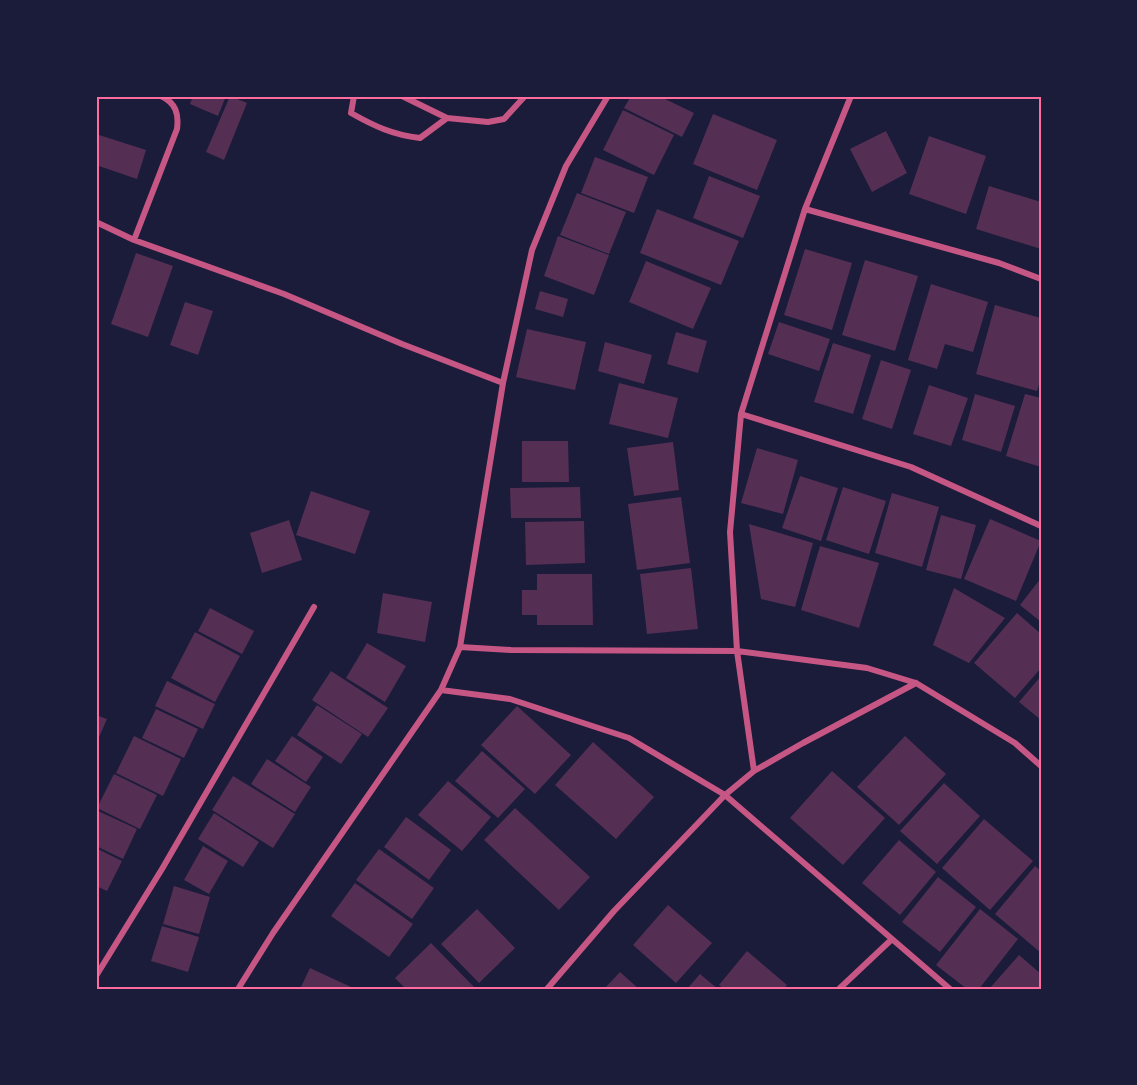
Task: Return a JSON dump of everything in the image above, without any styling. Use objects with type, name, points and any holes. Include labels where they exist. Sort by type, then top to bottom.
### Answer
[{"type":"street","points":[[134,240],[177,129],[178,118],[174,105],[161,96]]},
{"type":"street","points":[[354,96],[351,113],[376,127],[398,135],[420,138],[447,118]]},
{"type":"street","points":[[402,96],[447,118],[488,122],[504,119],[525,96]]},
{"type":"street","points":[[238,989],[273,933],[441,690],[460,647],[503,383],[532,250],[566,166],[608,96]]},
{"type":"street","points":[[754,771],[737,651],[730,532],[741,414],[805,209],[850,96]]},
{"type":"street","points":[[805,209],[999,264],[1041,279]]},
{"type":"street","points":[[96,222],[134,240],[284,294],[402,344],[503,383]]},
{"type":"street","points":[[741,414],[911,467],[1041,526]]},
{"type":"street","points":[[96,976],[162,869],[314,607]]},
{"type":"street","points":[[460,647],[511,650],[737,651],[867,668],[916,683],[1015,743],[1041,766]]},
{"type":"street","points":[[547,989],[614,911],[724,795],[754,771],[916,683]]},
{"type":"street","points":[[441,690],[510,699],[629,738],[724,795],[950,989]]},
{"type":"street","points":[[840,989],[891,940]]},
{"type":"building","points":[[193,96],[226,96],[218,116],[190,104]]},
{"type":"building","points":[[230,96],[247,103],[224,160],[206,152]]},
{"type":"building","points":[[631,96],[664,96],[663,98],[694,113],[682,137],[624,108]]},
{"type":"building","points":[[623,110],[674,135],[654,175],[603,150]]},
{"type":"building","points":[[713,114],[777,140],[757,190],[693,164]]},
{"type":"building","points":[[886,131],[907,173],[872,192],[850,149]]},
{"type":"building","points":[[99,135],[146,150],[137,179],[96,165],[96,143]]},
{"type":"building","points":[[929,136],[986,156],[966,214],[909,194]]},
{"type":"building","points":[[595,157],[648,177],[634,213],[581,193]]},
{"type":"building","points":[[709,176],[760,196],[743,238],[693,218]]},
{"type":"building","points":[[989,186],[1041,202],[1041,249],[976,229]]},
{"type":"building","points":[[577,193],[626,212],[609,254],[560,235]]},
{"type":"building","points":[[657,209],[739,241],[721,285],[640,253]]},
{"type":"building","points":[[558,236],[609,255],[594,295],[544,276]]},
{"type":"building","points":[[805,249],[852,263],[832,330],[784,315]]},
{"type":"building","points":[[136,253],[173,266],[148,337],[111,324]]},
{"type":"building","points":[[865,260],[918,276],[895,351],[842,335]]},
{"type":"building","points":[[646,261],[711,288],[693,329],[629,302]]},
{"type":"building","points":[[931,284],[988,302],[973,352],[945,344],[937,369],[908,360]]},
{"type":"building","points":[[540,291],[568,299],[563,317],[535,309]]},
{"type":"building","points":[[185,302],[213,311],[198,355],[170,345]]},
{"type":"building","points":[[995,305],[1041,318],[1041,378],[1037,391],[976,374]]},
{"type":"building","points":[[779,322],[830,339],[819,371],[768,354]]},
{"type":"building","points":[[527,329],[586,342],[575,390],[516,377]]},
{"type":"building","points":[[676,332],[707,341],[698,373],[667,364]]},
{"type":"building","points":[[605,342],[652,355],[644,384],[598,371]]},
{"type":"building","points":[[833,343],[871,355],[853,414],[814,402]]},
{"type":"building","points":[[881,360],[911,370],[892,429],[862,419]]},
{"type":"building","points":[[619,383],[678,398],[668,438],[609,424]]},
{"type":"building","points":[[929,385],[968,398],[951,446],[913,434]]},
{"type":"building","points":[[975,394],[1015,406],[1001,452],[962,440]]},
{"type":"building","points":[[1025,394],[1041,398],[1041,467],[1006,456]]},
{"type":"building","points":[[522,441],[568,441],[569,482],[522,482]]},
{"type":"building","points":[[673,442],[679,490],[634,496],[627,448]]},
{"type":"building","points":[[757,448],[798,460],[783,514],[741,503]]},
{"type":"building","points":[[800,476],[838,488],[821,541],[782,528]]},
{"type":"building","points":[[580,487],[581,518],[511,518],[510,488]]},
{"type":"building","points":[[843,487],[886,501],[869,554],[826,540]]},
{"type":"building","points":[[311,491],[370,511],[355,554],[296,535]]},
{"type":"building","points":[[892,493],[939,507],[922,567],[875,553]]},
{"type":"building","points":[[681,497],[690,563],[637,570],[628,504]]},
{"type":"building","points":[[941,515],[976,525],[961,579],[926,570]]},
{"type":"building","points":[[990,519],[1041,541],[1016,601],[964,579]]},
{"type":"building","points":[[289,520],[302,560],[262,573],[250,533]]},
{"type":"building","points":[[584,521],[585,563],[526,565],[525,522]]},
{"type":"building","points":[[749,524],[813,543],[795,607],[761,599]]},
{"type":"building","points":[[820,546],[879,563],[859,628],[801,610]]},
{"type":"building","points":[[691,568],[698,629],[647,634],[640,574]]},
{"type":"building","points":[[537,574],[592,574],[593,625],[537,625],[537,615],[522,615],[522,590],[537,590]]},
{"type":"building","points":[[1041,578],[1041,622],[1020,605]]},
{"type":"building","points":[[954,588],[1005,618],[969,663],[933,645]]},
{"type":"building","points":[[383,593],[432,602],[425,642],[377,633]]},
{"type":"building","points":[[210,608],[254,631],[242,654],[198,631]]},
{"type":"building","points":[[1017,613],[1041,634],[1041,668],[1015,698],[974,663]]},
{"type":"building","points":[[195,632],[240,656],[215,702],[171,678]]},
{"type":"building","points":[[367,643],[406,666],[385,702],[346,678]]},
{"type":"building","points":[[331,671],[388,708],[368,737],[312,700]]},
{"type":"building","points":[[1041,676],[1041,720],[1019,702]]},
{"type":"building","points":[[167,681],[215,704],[203,729],[155,706]]},
{"type":"building","points":[[317,705],[362,734],[341,764],[297,735]]},
{"type":"building","points":[[517,706],[571,755],[535,794],[481,745]]},
{"type":"building","points":[[156,709],[198,729],[184,758],[142,738]]},
{"type":"building","points":[[96,715],[107,719],[96,744]]},
{"type":"building","points":[[134,736],[181,759],[163,796],[116,773]]},
{"type":"building","points":[[292,736],[323,757],[306,782],[275,761]]},
{"type":"building","points":[[905,736],[946,774],[899,825],[857,787]]},
{"type":"building","points":[[593,742],[654,797],[616,839],[555,785]]},
{"type":"building","points":[[482,751],[525,789],[498,818],[455,781]]},
{"type":"building","points":[[267,759],[311,787],[295,812],[251,784]]},
{"type":"building","points":[[832,771],[885,818],[843,865],[790,818]]},
{"type":"building","points":[[114,774],[157,795],[140,829],[97,808]]},
{"type":"building","points":[[233,776],[295,814],[273,848],[212,810]]},
{"type":"building","points":[[448,781],[491,817],[462,851],[418,815]]},
{"type":"building","points":[[944,783],[980,816],[937,864],[900,831]]},
{"type":"building","points":[[515,808],[590,877],[559,910],[484,840]]},
{"type":"building","points":[[96,810],[137,829],[123,859],[96,846]]},
{"type":"building","points":[[214,813],[259,842],[243,867],[198,839]]},
{"type":"building","points":[[406,817],[451,850],[429,880],[384,847]]},
{"type":"building","points":[[984,819],[1033,861],[990,910],[942,868]]},
{"type":"building","points":[[899,840],[936,872],[900,915],[862,883]]},
{"type":"building","points":[[203,846],[228,861],[209,894],[184,880]]},
{"type":"building","points":[[96,848],[122,861],[107,891],[96,886]]},
{"type":"building","points":[[379,849],[434,888],[412,919],[356,880]]},
{"type":"building","points":[[1035,866],[1041,871],[1041,953],[995,914]]},
{"type":"building","points":[[938,877],[976,907],[940,952],[902,922]]},
{"type":"building","points":[[355,883],[413,924],[389,957],[331,916]]},
{"type":"building","points":[[174,886],[210,897],[199,934],[163,924]]},
{"type":"building","points":[[668,905],[712,943],[676,983],[633,945]]},
{"type":"building","points":[[477,909],[515,948],[479,983],[441,944]]},
{"type":"building","points":[[980,909],[1018,939],[979,989],[967,989],[936,965]]},
{"type":"building","points":[[162,926],[199,937],[188,972],[151,961]]},
{"type":"building","points":[[431,943],[475,988],[406,989],[395,978]]},
{"type":"building","points":[[747,951],[787,985],[784,989],[724,989],[719,985]]},
{"type":"building","points":[[1019,955],[1041,974],[1041,989],[989,989]]},
{"type":"building","points":[[310,968],[351,987],[350,989],[300,989]]},
{"type":"building","points":[[620,972],[639,989],[604,989]]},
{"type":"building","points":[[700,974],[718,989],[687,989]]}]
